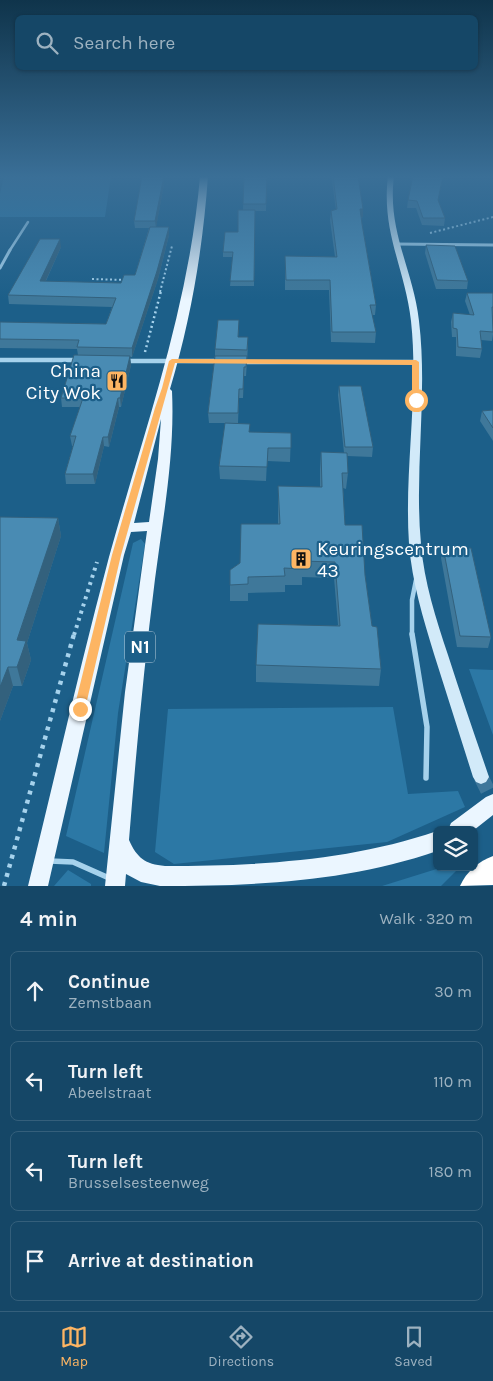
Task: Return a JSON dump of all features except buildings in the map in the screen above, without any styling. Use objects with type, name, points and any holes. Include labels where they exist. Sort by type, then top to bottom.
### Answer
[{"type":"highway","points":[[473,886],[493,868]]},
{"type":"main road","name":"N1","points":[[38,886],[42,862],[117,555],[158,408],[166,388],[191,274],[201,217]]},
{"type":"main road","name":"N1","points":[[116,884],[134,695],[168,408],[166,388]]},
{"type":"main road","points":[[126,528],[154,526]]},
{"type":"main road","points":[[463,826],[493,803]]},
{"type":"main road","points":[[120,840],[126,859],[136,870],[150,876],[347,865],[405,853],[433,842]]},
{"type":"street","points":[[392,217],[396,242],[413,308],[416,362],[414,517],[418,569],[439,645],[481,776]]},
{"type":"street","points":[[396,242],[493,245]]},
{"type":"street","points":[[0,268],[10,250]]},
{"type":"street","points":[[0,360],[87,360]]},
{"type":"street","points":[[116,361],[416,362]]},
{"type":"lane","points":[[10,250],[28,222]]},
{"type":"lane","points":[[418,569],[412,600],[412,632],[427,727],[426,778]]},
{"type":"lane","points":[[42,862],[59,860],[88,866],[116,884]]},
{"type":"path","points":[[396,242],[492,217]]},
{"type":"path","points":[[144,361],[145,344],[172,246]]},
{"type":"path","points":[[92,279],[136,280]]},
{"type":"path","points":[[154,281],[162,281]]},
{"type":"shaded area","points":[[141,539],[145,544],[118,713],[104,853],[66,836],[133,543]]},
{"type":"shaded area","points":[[469,669],[493,670],[493,735]]},
{"type":"shaded area","points":[[393,707],[408,794],[458,791],[465,807],[387,842],[174,864],[155,852],[168,709]]},
{"type":"shaded area","points":[[68,870],[91,884],[91,886],[54,886]]},
{"type":"shaded area","points":[[433,870],[456,871],[441,886],[382,886]]},
{"type":"tunnel","points":[[481,777],[493,801]]},
{"type":"place","name":"China City Wok","points":[[117,381]]},
{"type":"place","name":"Keuringscentrum 43","points":[[301,559]]},
{"type":"route","points":[[80,709],[117,555],[158,408],[166,388],[172,361],[416,362],[416,400]]}]
